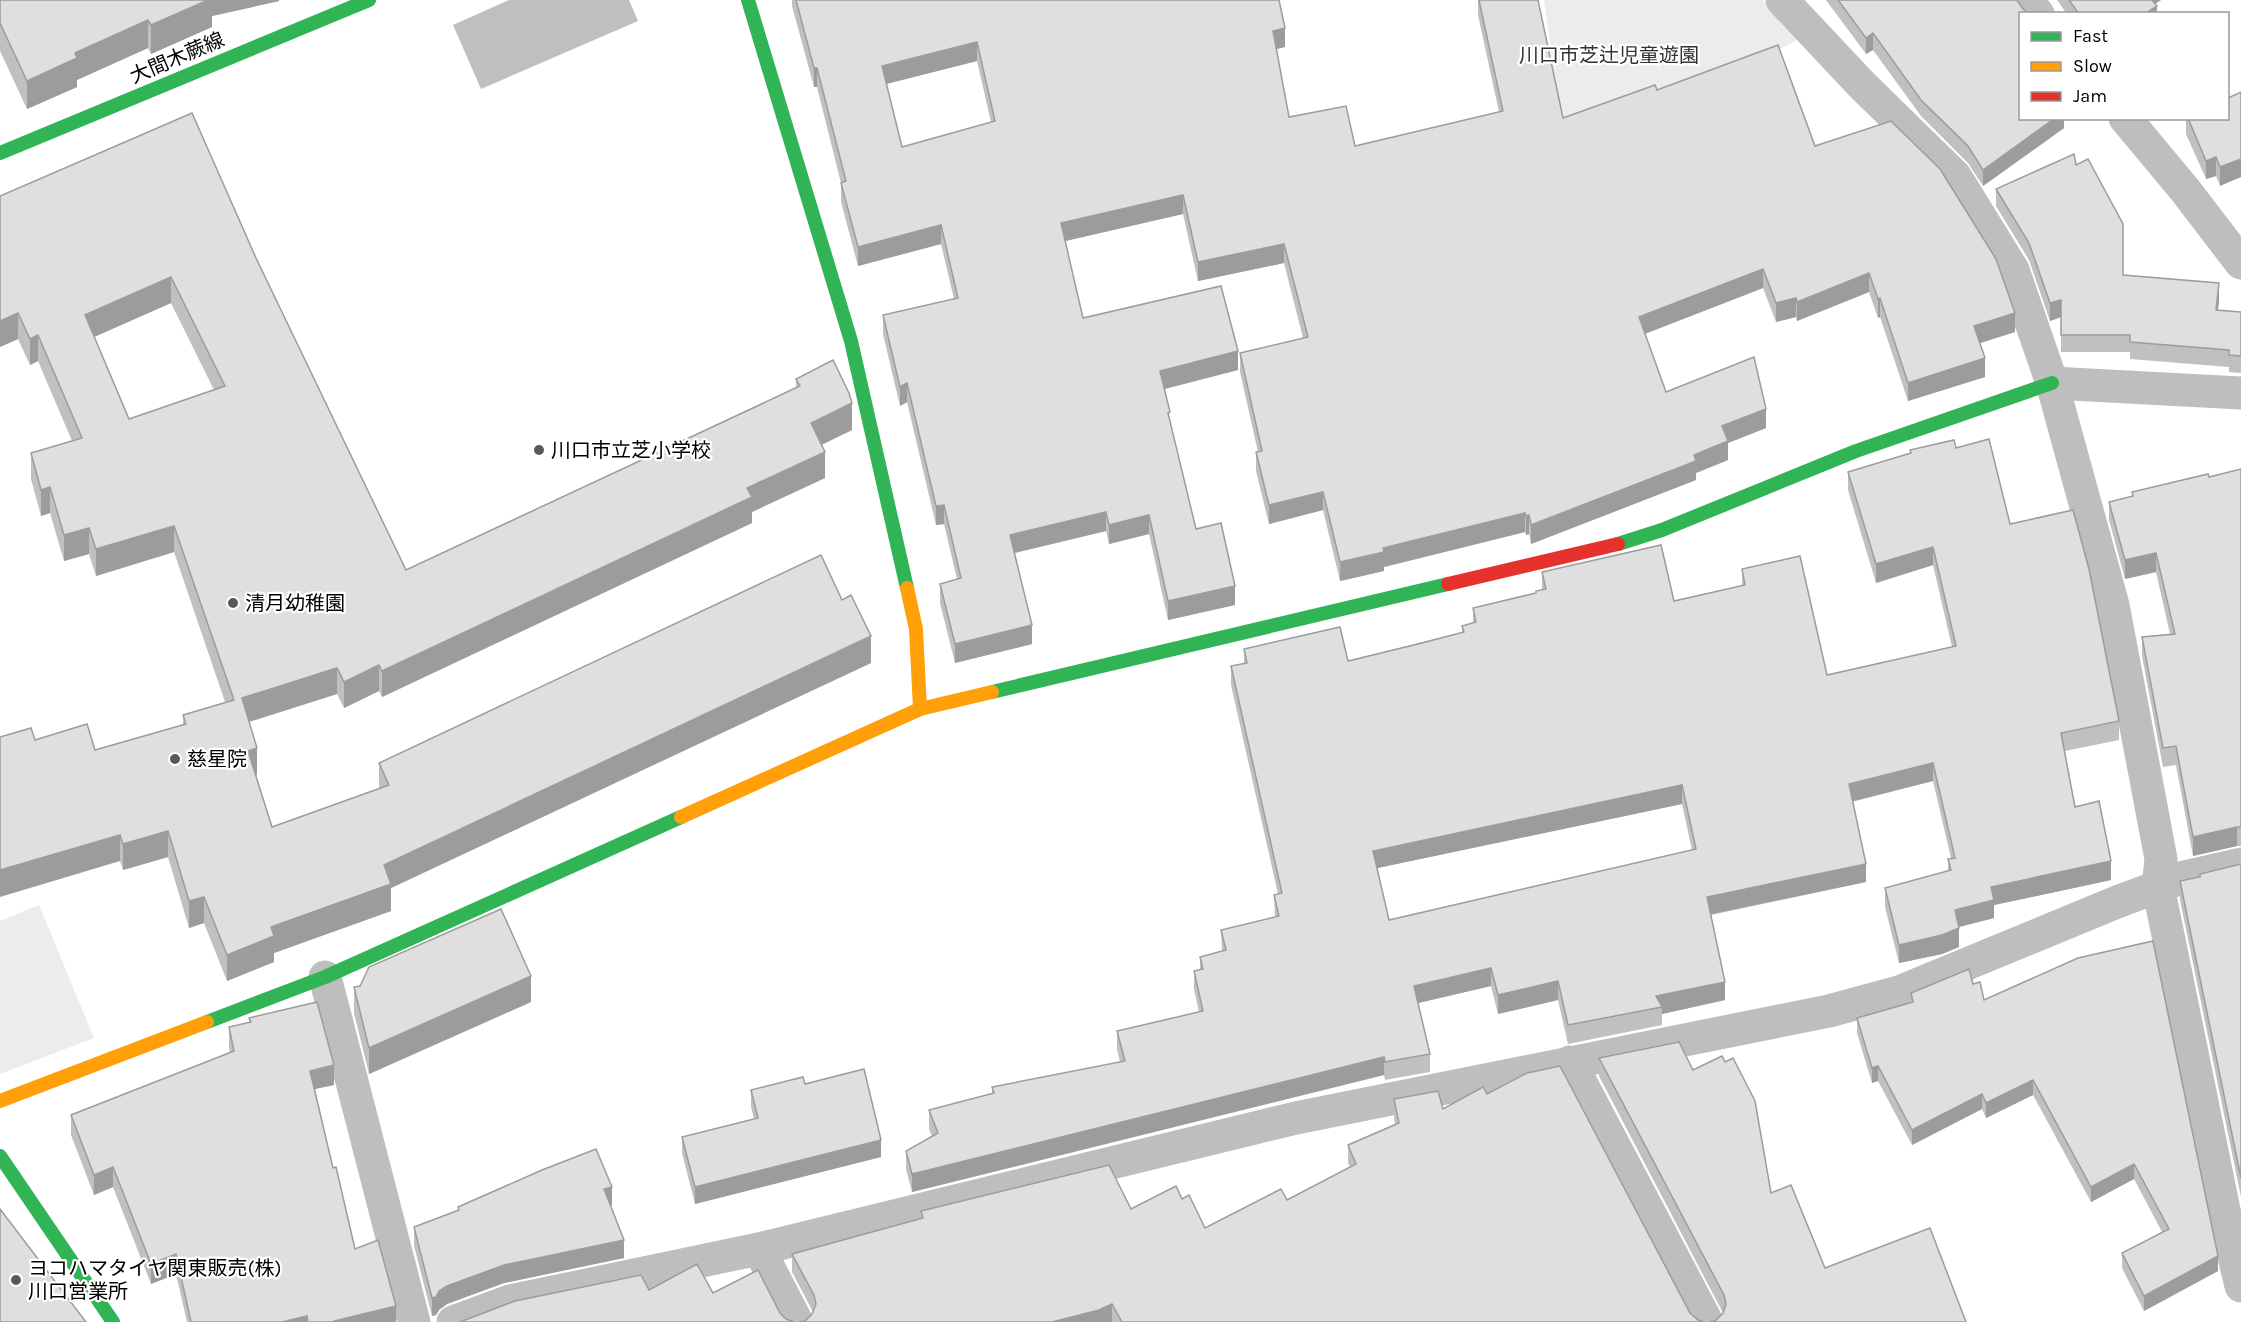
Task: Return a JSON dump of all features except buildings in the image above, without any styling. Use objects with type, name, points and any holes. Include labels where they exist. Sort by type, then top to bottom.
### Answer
[{"type":"street","name":"大間木蕨線","points":[[0,153],[369,0]]},
{"type":"street","points":[[748,0],[851,341],[916,629],[920,709]]},
{"type":"street","points":[[1782,0],[1861,84],[1955,176],[2013,270],[2052,383],[2113,605],[2161,859],[2158,886],[2241,1286]]},
{"type":"street","points":[[2026,0],[2036,12]]},
{"type":"street","points":[[2127,120],[2185,190],[2241,263]]},
{"type":"street","points":[[0,1101],[325,977],[920,709],[1625,542],[1662,530],[1856,451],[2052,383],[2241,393]]},
{"type":"street","points":[[453,1322],[510,1301],[759,1250],[1296,1118],[1828,1011],[1899,992],[2158,886],[2184,877],[2241,864]]},
{"type":"street","points":[[325,977],[414,1322]]},
{"type":"street","points":[[1570,1062],[1707,1322]]},
{"type":"street","points":[[0,1156],[113,1322]]},
{"type":"street","points":[[759,1250],[797,1322]]},
{"type":"green space","name":"川口市芝辻児童遊園","points":[[1544,0],[1763,0],[1783,26],[1801,38],[1747,66],[1561,123]]},
{"type":"green space","points":[[39,905],[94,1038],[0,1074],[0,921]]},
{"type":"shaded area","points":[[509,0],[629,0],[638,21],[481,89],[453,25]]},
{"type":"traffic: fast","points":[[0,153],[369,0]]},
{"type":"traffic: fast","points":[[748,0],[851,341],[907,588]]},
{"type":"traffic: fast","points":[[1618,544],[1662,530],[1856,451],[2052,383]]},
{"type":"traffic: fast","points":[[992,692],[1448,584]]},
{"type":"traffic: fast","points":[[207,1022],[325,977],[681,817]]},
{"type":"traffic: fast","points":[[0,1156],[113,1322]]},
{"type":"traffic: slow","points":[[907,588],[916,629],[920,709]]},
{"type":"traffic: slow","points":[[681,817],[920,709],[992,692]]},
{"type":"traffic: slow","points":[[0,1101],[207,1022]]},
{"type":"traffic: jam","points":[[1448,584],[1618,544]]},
{"type":"place","name":"川口市立芝小学校","points":[[539,450]]},
{"type":"place","name":"清月幼稚園","points":[[233,603]]},
{"type":"place","name":"慈星院","points":[[175,759]]},
{"type":"place","name":"ヨコハマタイヤ関東販売(株) 川口営業所","points":[[16,1280]]}]
